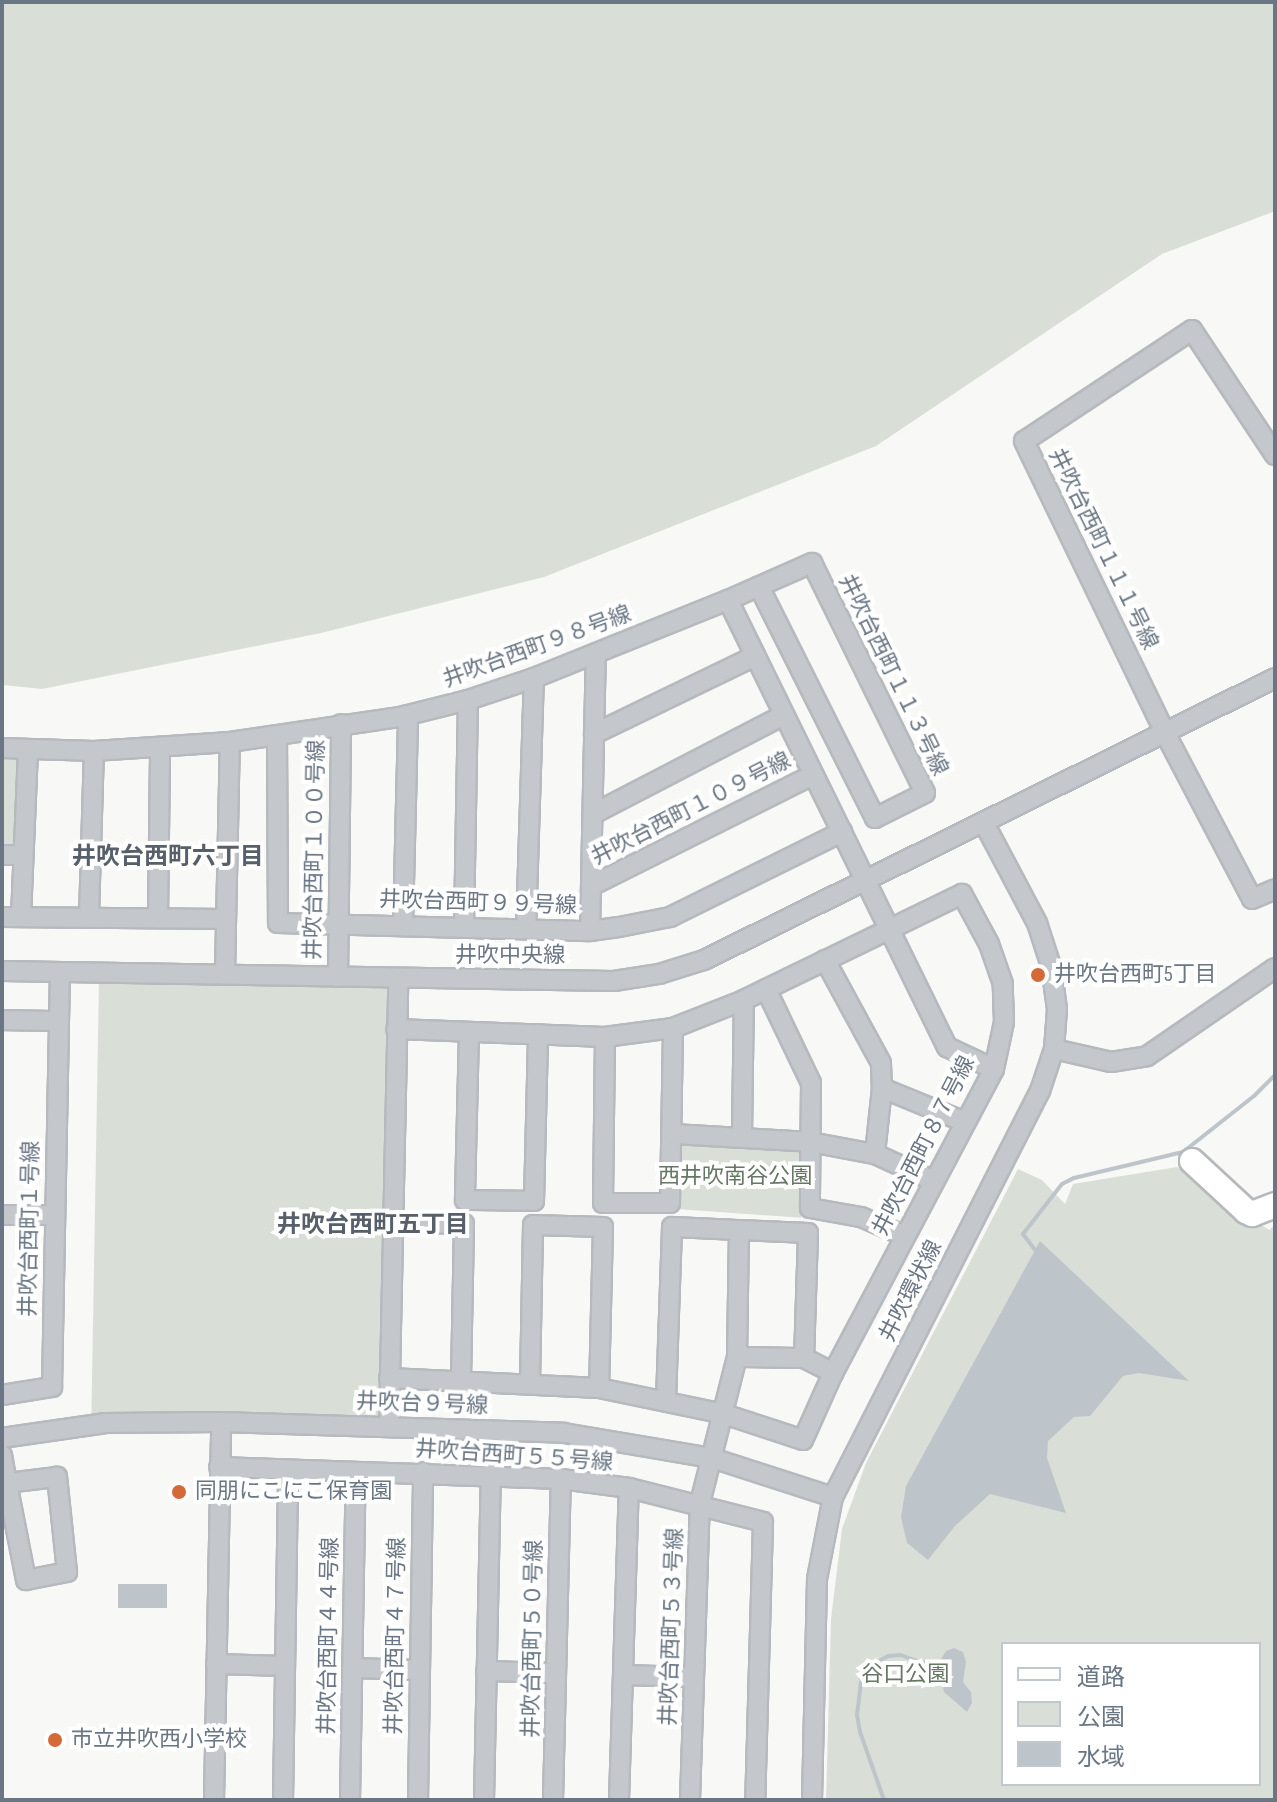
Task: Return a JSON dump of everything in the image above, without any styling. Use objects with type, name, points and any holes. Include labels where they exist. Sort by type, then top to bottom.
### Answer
[{"type":"main road","points":[[1192,1161],[1246,1211],[1252,1214],[1275,1205]]},
{"type":"street","name":"井吹台西町１１１号線","points":[[1165,733],[1024,441],[1192,330],[1275,455]]},
{"type":"street","name":"井吹台西町１１３号線","points":[[728,600],[759,586],[812,563],[925,793],[875,818],[759,586]]},
{"type":"street","points":[[728,600],[947,1047],[994,1069]]},
{"type":"street","name":"井吹台西町９８号線","points":[[2,748],[94,751],[160,748],[277,737],[408,715],[468,700],[534,678],[728,600]]},
{"type":"street","points":[[590,931],[596,654]]},
{"type":"street","points":[[594,734],[755,656]]},
{"type":"street","points":[[526,929],[534,678]]},
{"type":"street","points":[[984,823],[1275,678]]},
{"type":"street","points":[[464,926],[468,700]]},
{"type":"street","points":[[403,925],[408,715]]},
{"type":"street","points":[[593,814],[784,715]]},
{"type":"street","name":"井吹台西町１００号線","points":[[338,977],[341,724]]},
{"type":"street","points":[[798,744],[830,730]]},
{"type":"street","points":[[1165,733],[1252,899],[1275,889]]},
{"type":"street","name":"井吹台西町９９号線","points":[[277,737],[278,923],[590,931],[670,917],[842,832]]},
{"type":"street","points":[[225,973],[230,742]]},
{"type":"street","points":[[158,918],[160,748]]},
{"type":"street","points":[[28,749],[23,855],[12,917],[226,919]]},
{"type":"street","points":[[89,917],[94,751]]},
{"type":"street","name":"井吹台西町１０９号線","points":[[591,886],[813,775]]},
{"type":"street","name":"井吹中央線","points":[[2,971],[614,981],[659,974],[704,960],[984,823]]},
{"type":"street","name":"井吹環状線","points":[[812,1800],[817,1579],[833,1497],[1040,1091],[1054,1049],[1057,1009],[1051,966],[1037,923],[984,823]]},
{"type":"street","points":[[2,855],[23,855]]},
{"type":"street","name":"井吹台西町８７号線","points":[[389,1378],[461,1379],[599,1388],[724,1414],[803,1440],[833,1373],[994,1069],[1004,1022],[1003,984],[989,944],[962,894],[744,1000],[673,1028],[605,1037],[396,1029]]},
{"type":"street","points":[[825,960],[881,1063],[882,1088],[875,1154]]},
{"type":"street","points":[[1054,1049],[1111,1062],[1147,1056],[1275,968]]},
{"type":"street","name":"井吹台西町１号線","points":[[2,1395],[52,1387],[60,972]]},
{"type":"street","points":[[389,1426],[398,979]]},
{"type":"street","points":[[766,989],[811,1083],[810,1208],[861,1217],[905,1236]]},
{"type":"street","points":[[742,1135],[744,1000]]},
{"type":"street","points":[[2,1020],[58,1021]]},
{"type":"street","points":[[605,1037],[603,1203],[670,1203],[673,1028]]},
{"type":"street","points":[[469,1032],[465,1200],[534,1201],[538,1034]]},
{"type":"street","points":[[882,1088],[965,1122]]},
{"type":"street","points":[[673,1134],[742,1135],[810,1142],[875,1154],[934,1181]]},
{"type":"street","points":[[2,1215],[54,1215]]},
{"type":"street","points":[[391,1222],[464,1224],[461,1379]]},
{"type":"street","points":[[530,1383],[533,1225],[603,1227],[599,1388]]},
{"type":"street","points":[[666,1400],[672,1227],[808,1233],[804,1358]]},
{"type":"street","name":"井吹台西町５３号線","points":[[690,1800],[700,1503],[737,1357],[739,1230]]},
{"type":"street","points":[[737,1357],[804,1358],[833,1373]]},
{"type":"street","points":[[214,1800],[221,1422]]},
{"type":"street","name":"井吹台９号線","points":[[2,1438],[106,1423],[221,1422],[564,1433],[712,1458],[833,1497]]},
{"type":"street","points":[[2,1455],[7,1483],[26,1580],[67,1572],[57,1477],[7,1483]]},
{"type":"street","name":"井吹台西町５５号線","points":[[219,1467],[491,1474],[561,1479],[629,1488],[700,1503],[763,1522],[755,1800]]},
{"type":"street","name":"井吹台西町４４号線","points":[[283,1800],[288,1471]]},
{"type":"street","name":"井吹台西町４４号線","points":[[350,1800],[356,1472]]},
{"type":"street","name":"井吹台西町４７号線","points":[[418,1800],[423,1472]]},
{"type":"street","points":[[484,1800],[491,1474]]},
{"type":"street","name":"井吹台西町５０号線","points":[[553,1800],[561,1479]]},
{"type":"street","points":[[619,1800],[629,1488]]},
{"type":"street","points":[[216,1664],[285,1666]]},
{"type":"street","points":[[352,1668],[420,1670]]},
{"type":"street","points":[[486,1671],[556,1673]]},
{"type":"street","points":[[623,1675],[694,1677]]},
{"type":"green space","points":[[2,2],[1275,2],[1275,211],[1162,254],[876,446],[544,577],[321,633],[42,689],[2,685]]},
{"type":"green space","points":[[2,756],[21,756],[18,850],[2,850]]},
{"type":"green space","points":[[99,979],[390,984],[382,1421],[91,1416]]},
{"type":"green space","name":"西井吹南谷公園","points":[[678,1141],[806,1150],[801,1218],[673,1209]]},
{"type":"green space","name":"谷口公園","points":[[1177,1167],[1269,1230],[1275,1225],[1275,1800],[826,1800],[831,1619],[842,1529],[866,1463],[1018,1169],[1042,1180],[1065,1204],[1073,1184]]},
{"type":"water","points":[[1040,1241],[1189,1381],[1139,1373],[1123,1376],[1090,1416],[1074,1417],[1048,1441],[1047,1458],[1066,1513],[990,1494],[955,1526],[928,1560],[907,1543],[901,1517],[906,1486]]},
{"type":"water","points":[[118,1584],[167,1584],[167,1608],[118,1608]]},
{"type":"water","points":[[954,1648],[963,1652],[966,1662],[963,1682],[971,1692],[972,1703],[967,1712],[944,1692],[941,1676],[920,1676],[919,1659],[938,1664],[946,1651]]},
{"type":"waterway","points":[[1035,1250],[1023,1234],[1062,1184],[1074,1178],[1183,1152],[1254,1096],[1275,1075]]},
{"type":"waterway","points":[[884,1800],[860,1732],[857,1715],[862,1677],[875,1663],[888,1656],[901,1655],[919,1662]]},
{"type":"place","name":"井吹台西町5丁目","points":[[1038,975]]},
{"type":"place","name":"同朋にこにこ保育園","points":[[179,1492]]},
{"type":"place","name":"市立井吹西小学校","points":[[55,1740]]},
{"type":"district","name":"井吹台西町六丁目","points":[[168,857]]},
{"type":"district","name":"井吹台西町五丁目","points":[[373,1225]]}]
